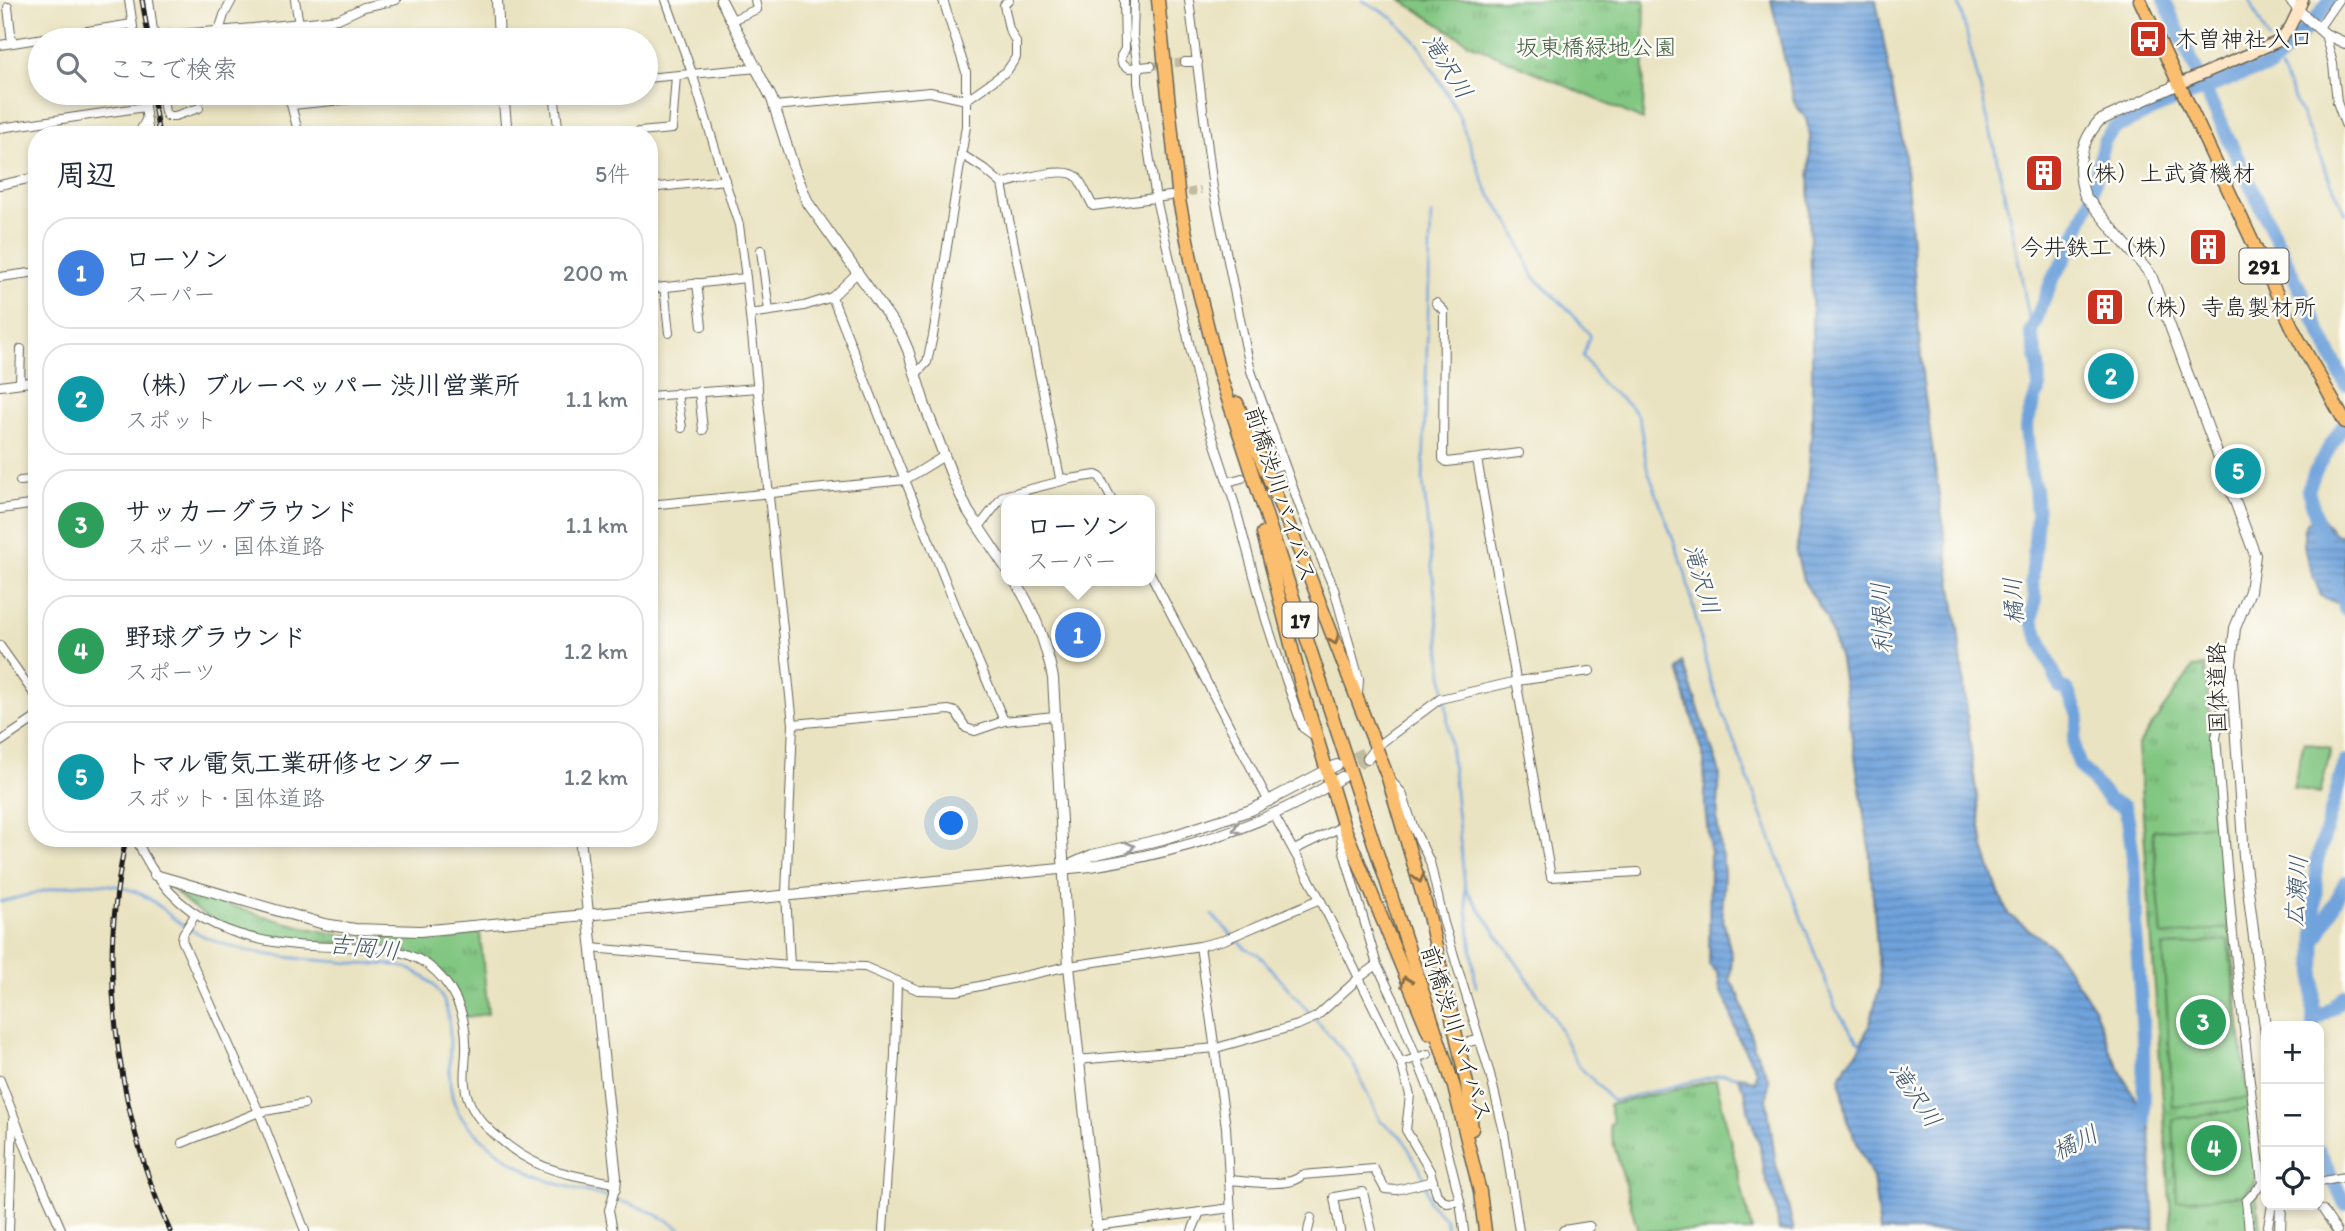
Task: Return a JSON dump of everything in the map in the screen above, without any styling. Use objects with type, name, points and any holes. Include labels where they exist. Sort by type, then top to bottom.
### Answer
[{"type":"highway","name":"前橋渋川バイパス","points":[[1158,0],[1179,200],[1225,392],[1454,1087],[1480,1192],[1485,1231]]},
{"type":"highway","name":"291","points":[[2140,0],[2295,333],[2344,419]]},
{"type":"highway","points":[[1208,328],[1358,698],[1370,752],[1388,778],[1415,863],[1467,1084],[1480,1192]]},
{"type":"highway","points":[[1225,392],[1228,420],[1264,537],[1303,692],[1316,737],[1337,780],[1341,826],[1414,1000],[1454,1087]]},
{"type":"main road","points":[[2181,88],[2192,79],[2279,41],[2302,10]]},
{"type":"street","points":[[129,0],[133,28]]},
{"type":"street","points":[[149,0],[153,28]]},
{"type":"street","points":[[220,28],[232,0]]},
{"type":"street","points":[[295,0],[297,28]]},
{"type":"street","points":[[253,28],[338,19],[364,7],[396,0]]},
{"type":"street","points":[[497,0],[498,28]]},
{"type":"street","points":[[666,0],[692,73],[739,225],[746,278],[793,724],[786,894],[790,965]]},
{"type":"street","points":[[721,0],[758,68],[808,203],[901,334],[944,456],[968,511],[1001,560]]},
{"type":"street","points":[[732,20],[757,9],[755,0]]},
{"type":"street","points":[[916,374],[927,362],[933,336],[966,126],[966,72],[943,0]]},
{"type":"street","points":[[774,106],[930,92],[966,100],[1007,71],[1016,57],[1016,42],[1009,29],[1004,5],[1009,0]]},
{"type":"street","points":[[1124,0],[1125,49],[1121,60],[1124,66],[1129,68],[1151,66]]},
{"type":"street","points":[[1134,0],[1133,36],[1138,83],[1156,199],[1206,417],[1285,678],[1303,728],[1316,737]]},
{"type":"street","points":[[1189,0],[1213,188],[1251,371],[1284,464],[1334,589],[1359,680],[1358,698]]},
{"type":"street","points":[[2289,0],[2320,30],[2345,43]]},
{"type":"street","points":[[2320,30],[2338,0]]},
{"type":"street","points":[[8,7],[12,43]]},
{"type":"street","points":[[107,28],[132,24]]},
{"type":"street","points":[[2320,30],[2333,64],[2337,102],[2345,124]]},
{"type":"street","points":[[0,45],[28,40]]},
{"type":"street","points":[[1185,62],[1198,62]]},
{"type":"street","points":[[658,77],[758,68]]},
{"type":"street","points":[[658,130],[672,129],[676,76]]},
{"type":"street","name":"国体道路","points":[[2181,88],[2105,118],[2090,131],[2081,151],[2079,167],[2085,196],[2151,275],[2255,555],[2253,580],[2235,628],[2231,664],[2244,857],[2264,1021]]},
{"type":"street","points":[[164,105],[167,116],[199,108]]},
{"type":"street","points":[[292,105],[297,126]]},
{"type":"street","points":[[504,105],[506,126]]},
{"type":"street","points":[[555,105],[558,126]]},
{"type":"street","points":[[0,128],[145,107],[147,126]]},
{"type":"street","points":[[143,126],[146,120]]},
{"type":"street","points":[[961,154],[1002,184],[1060,478],[1070,479]]},
{"type":"street","points":[[1002,184],[1042,174],[1069,172],[1076,175],[1093,206],[1170,196]]},
{"type":"street","points":[[0,185],[28,179]]},
{"type":"street","points":[[658,187],[725,180]]},
{"type":"street","points":[[1201,190],[1213,188]]},
{"type":"street","points":[[761,250],[769,311]]},
{"type":"street","points":[[750,314],[804,306],[832,298],[858,272]]},
{"type":"street","points":[[0,277],[28,273]]},
{"type":"street","points":[[658,288],[746,278]]},
{"type":"street","points":[[697,283],[702,326]]},
{"type":"street","points":[[664,287],[669,333]]},
{"type":"street","points":[[832,298],[1004,721]]},
{"type":"street","points":[[1436,303],[1444,311],[1443,459],[1447,462],[1519,453]]},
{"type":"street","points":[[20,383],[21,349]]},
{"type":"street","points":[[0,386],[28,382]]},
{"type":"street","points":[[658,395],[758,388]]},
{"type":"street","points":[[699,391],[703,430]]},
{"type":"street","points":[[677,393],[682,428]]},
{"type":"street","points":[[658,504],[905,480],[944,456]]},
{"type":"street","points":[[1477,459],[1551,877],[1638,872]]},
{"type":"street","points":[[1272,468],[1284,464]]},
{"type":"street","points":[[1007,495],[1096,475],[1100,477],[1109,495]]},
{"type":"street","points":[[1227,482],[1242,478]]},
{"type":"street","points":[[20,481],[28,480]]},
{"type":"street","points":[[979,527],[1001,499]]},
{"type":"street","points":[[0,509],[28,506]]},
{"type":"street","points":[[1155,583],[1269,802]]},
{"type":"street","points":[[1018,586],[1038,625],[1053,678],[1069,966],[1096,1228],[1231,1208]]},
{"type":"street","points":[[0,646],[28,685]]},
{"type":"street","points":[[2231,664],[2216,738],[2233,935],[2262,1184],[2246,1201],[2249,1231]]},
{"type":"street","points":[[1370,752],[1440,699],[1517,681],[1590,671]]},
{"type":"street","points":[[793,724],[949,710],[956,712],[970,730],[981,730],[1004,721],[1055,716]]},
{"type":"street","points":[[0,742],[28,723]]},
{"type":"street","points":[[1065,867],[1092,855],[1188,832],[1269,802],[1332,768]]},
{"type":"street","points":[[1388,778],[1402,793],[1414,829],[1430,862],[1444,923],[1504,1132],[1520,1231]]},
{"type":"street","points":[[155,875],[324,924],[355,929],[420,931],[1091,866],[1165,853],[1226,834],[1274,815],[1337,780]]},
{"type":"street","points":[[1274,815],[1320,899],[1401,1063],[1410,1095],[1406,1130],[1430,1171],[1426,1183]]},
{"type":"street","points":[[1294,850],[1341,826],[1344,852],[1377,965],[1394,1000],[1438,1113],[1460,1201],[1464,1231]]},
{"type":"street","points":[[141,847],[155,875],[192,918],[253,939],[303,946],[374,947],[396,951],[427,964],[450,987],[458,1003],[466,1035],[465,1089],[472,1109],[483,1124],[527,1160],[558,1172],[614,1186]]},
{"type":"street","points":[[581,847],[614,1164],[614,1186],[609,1207],[613,1231]]},
{"type":"street","points":[[591,948],[790,965],[865,967],[918,990],[957,990],[1069,966],[1200,946],[1240,934],[1320,899]]},
{"type":"street","points":[[192,918],[182,940],[259,1112],[306,1231]]},
{"type":"street","points":[[1200,946],[1226,1131],[1232,1231]]},
{"type":"street","points":[[1077,1059],[1216,1048],[1298,1024],[1316,1017],[1377,965]]},
{"type":"street","points":[[883,1231],[895,1055],[897,981]]},
{"type":"street","points":[[1468,1042],[1479,1040]]},
{"type":"street","points":[[1401,1063],[1429,1054]]},
{"type":"street","points":[[0,1080],[62,1231]]},
{"type":"street","points":[[181,1143],[259,1112],[304,1104]]},
{"type":"street","points":[[9,1231],[13,1117]]},
{"type":"street","points":[[1230,1181],[1278,1183],[1297,1181],[1302,1175],[1374,1169],[1385,1189],[1396,1191],[1426,1183]]},
{"type":"street","points":[[2324,1181],[2345,1177]]},
{"type":"street","points":[[1426,1183],[1447,1203],[1460,1201]]},
{"type":"street","points":[[1340,1231],[1334,1197],[1363,1192],[1372,1231]]},
{"type":"street","points":[[2267,1231],[2271,1210]]},
{"type":"street","points":[[2280,1231],[2281,1210]]},
{"type":"street","points":[[2323,1210],[2337,1231]]},
{"type":"street","points":[[1192,1231],[1200,1212]]},
{"type":"street","points":[[1308,1231],[1311,1218]]},
{"type":"street","points":[[1564,1231],[1589,1227]]},
{"type":"green space","name":"坂東橋緑地公園","points":[[1401,0],[1645,0],[1643,120],[1469,43]]},
{"type":"green space","points":[[2205,666],[2260,1231],[2172,1231],[2138,745],[2193,667]]},
{"type":"green space","points":[[2304,742],[2331,749],[2320,794],[2293,788]]},
{"type":"green space","points":[[2217,824],[2228,928],[2162,936],[2153,831]]},
{"type":"green space","points":[[175,888],[330,933],[400,938],[480,933],[488,1014],[466,1017],[456,992],[447,980],[435,969],[405,951],[378,944],[300,943],[249,934],[216,922],[201,913],[174,890]]},
{"type":"green space","points":[[2228,940],[2248,1098],[2173,1107],[2163,947]]},
{"type":"green space","points":[[1716,1080],[1752,1231],[1638,1231],[1609,1127],[1613,1120],[1609,1105]]},
{"type":"green space","points":[[2249,1109],[2257,1178],[2243,1195],[2177,1201],[2173,1119]]},
{"type":"water","name":"利根川","points":[[1771,0],[1876,0],[1905,155],[1923,383],[1958,628],[1984,848],[2009,915],[2052,946],[2094,1007],[2111,1053],[2150,1126],[2154,1231],[1880,1231],[1873,1178],[1848,1123],[1840,1077],[1847,1063],[1858,1052],[1870,1023],[1880,985],[1869,847],[1840,660],[1826,617],[1803,580],[1796,552],[1807,485],[1812,428],[1810,135],[1806,119],[1794,102]]},
{"type":"water","points":[[2322,518],[2334,534],[2345,536],[2345,599],[2334,603],[2321,596],[2305,550],[2304,531],[2307,522]]},
{"type":"water","points":[[1683,662],[1720,773],[1717,821],[1724,872],[1722,915],[1732,957],[1730,980],[1740,997],[1754,1047],[1769,1079],[1767,1102],[1776,1165],[1794,1231],[1779,1231],[1775,1205],[1763,1170],[1760,1146],[1749,1114],[1745,1091],[1737,1076],[1755,1082],[1756,1070],[1737,1036],[1729,1007],[1720,990],[1718,973],[1709,965],[1710,851],[1705,808],[1704,760],[1678,669]]},
{"type":"waterway","name":"滝沢川","points":[[1362,0],[1392,17],[1418,44],[1457,111],[1486,188],[1513,229],[1533,276],[1573,314],[1590,335],[1583,356],[1603,385],[1630,406],[1639,417],[1647,468],[1685,572],[1710,679],[1836,1009],[1861,1045]]},
{"type":"waterway","points":[[1958,0],[1999,167],[2032,336]]},
{"type":"waterway","name":"広瀬川","points":[[2164,0],[2202,83]]},
{"type":"waterway","points":[[2250,0],[2269,41]]},
{"type":"waterway","name":"橘川","points":[[2136,1130],[2144,1122],[2143,1036],[2135,874],[2128,819],[2124,807],[2110,801],[2080,766],[2074,738],[2079,717],[2067,689],[2060,687],[2032,622],[2037,515],[2026,427],[2039,391],[2038,364],[2031,332],[2052,280],[2064,261],[2091,199],[2104,141],[2113,129],[2165,104],[2246,73],[2270,67],[2330,0]]},
{"type":"waterway","points":[[2281,69],[2345,213]]},
{"type":"waterway","name":"広瀬川","points":[[2208,96],[2345,384]]},
{"type":"waterway","points":[[1431,215],[1423,480],[1465,888],[1553,1016],[1578,1065],[1613,1101],[1724,1074],[1737,1076]]},
{"type":"waterway","name":"広瀬川","points":[[2322,538],[2308,490],[2314,474],[2345,422]]},
{"type":"waterway","name":"広瀬川","points":[[2337,584],[2345,609]]},
{"type":"waterway","name":"広瀬川","points":[[2313,1021],[2316,865],[2345,762]]},
{"type":"waterway","points":[[2318,937],[2345,882]]},
{"type":"waterway","name":"吉岡川","points":[[0,902],[70,885],[105,884],[141,894],[184,926]]},
{"type":"waterway","points":[[1465,891],[1476,987]]},
{"type":"waterway","points":[[1212,915],[1245,948],[1259,955],[1352,1061],[1380,1121],[1402,1137],[1424,1177],[1429,1202],[1445,1219],[1447,1231]]},
{"type":"waterway","name":"吉岡川","points":[[190,929],[210,939],[252,952],[404,967],[431,982],[443,999],[448,1018],[450,1082],[454,1101],[463,1119],[480,1137],[503,1155],[538,1176],[636,1206],[683,1231]]},
{"type":"waterway","points":[[2314,1020],[2333,1008],[2345,995]]},
{"type":"waterway","name":"広瀬川","points":[[2324,1161],[2345,1204]]},
{"type":"tunnel","points":[[1151,66],[1185,62]]},
{"type":"tunnel","points":[[1176,195],[1201,190]]},
{"type":"tunnel","points":[[1341,764],[1366,751]]},
{"type":"tunnel","points":[[1346,774],[1368,758]]},
{"type":"railway","points":[[142,0],[147,28]]},
{"type":"railway","points":[[154,105],[158,126]]},
{"type":"railway","points":[[124,847],[113,930],[116,1030],[135,1133],[170,1231]]},
{"type":"place","name":"木曽神社入口","points":[[2148,39]]},
{"type":"place","name":"（株）上武資機材","points":[[2044,173]]},
{"type":"place","name":"今井鉄工（株）","points":[[2208,247]]},
{"type":"place","name":"（株）寺島製材所","points":[[2105,307]]},
{"type":"place","name":"（株）ブルーペッパー 渋川営業所","points":[[2111,376]]},
{"type":"place","name":"トマル電気工業研修センター","points":[[2238,471]]},
{"type":"place","name":"ローソン","points":[[1078,635]]},
{"type":"place","name":"サッカーグラウンド","points":[[2203,1022]]},
{"type":"place","name":"野球グラウンド","points":[[2214,1148]]}]
